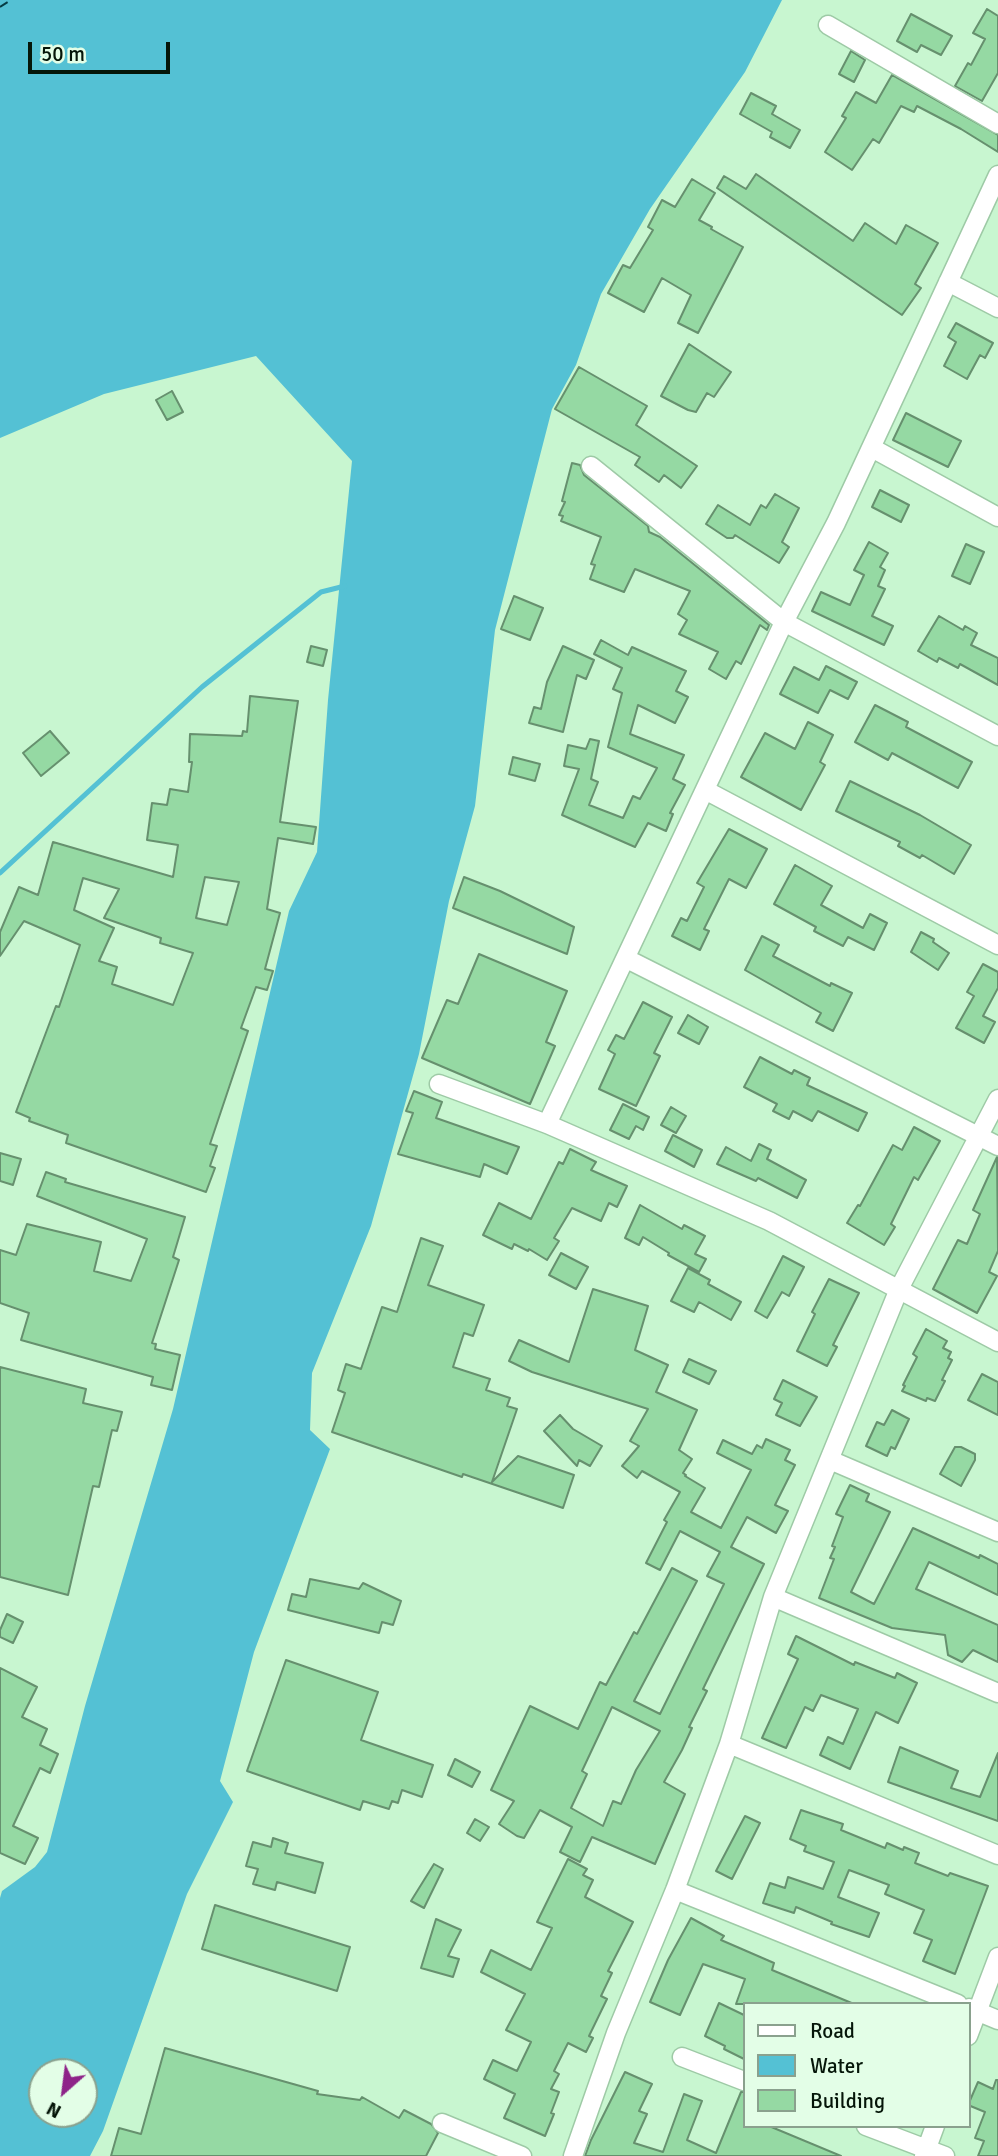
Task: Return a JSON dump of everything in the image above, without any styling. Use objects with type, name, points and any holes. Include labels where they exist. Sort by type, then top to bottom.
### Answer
[{"type":"street","points":[[828,25],[998,124]]},
{"type":"street","points":[[547,1125],[784,622],[836,523],[998,176]]},
{"type":"street","points":[[948,282],[998,309]]},
{"type":"street","points":[[872,447],[998,517]]},
{"type":"street","points":[[591,466],[784,622],[998,736]]},
{"type":"street","points":[[705,790],[998,945]]},
{"type":"street","points":[[627,959],[998,1146]]},
{"type":"street","points":[[439,1084],[547,1125],[769,1221],[998,1342]]},
{"type":"street","points":[[573,2156],[616,2033],[675,1890],[729,1744],[773,1597],[899,1289],[998,1099]]},
{"type":"street","points":[[830,1460],[998,1532]]},
{"type":"street","points":[[773,1597],[998,1693]]},
{"type":"street","points":[[729,1744],[998,1855]]},
{"type":"street","points":[[675,1890],[953,2002]]},
{"type":"street","points":[[998,1957],[973,2010],[998,2020]]},
{"type":"street","points":[[682,2057],[743,2081]]},
{"type":"street","points":[[442,2123],[522,2156]]},
{"type":"street","points":[[871,2128],[925,2152],[945,2156]]},
{"type":"street","points":[[925,2152],[934,2128]]},
{"type":"water","points":[[0,0],[782,0],[745,72],[650,209],[601,294],[576,365],[552,409],[495,630],[475,806],[449,901],[419,1054],[371,1226],[312,1373],[310,1430],[330,1449],[254,1652],[220,1781],[233,1802],[187,1894],[103,2131],[90,2156],[0,2156],[0,1898],[2,1891],[35,1867],[47,1852],[85,1706],[173,1409],[289,911],[317,852],[328,700],[352,461],[256,356],[104,394],[0,438]]},
{"type":"building","points":[[987,9],[998,16],[998,73],[982,101],[955,86],[968,63],[971,65],[985,39],[973,33]]},
{"type":"building","points":[[911,14],[952,36],[941,55],[921,45],[917,52],[897,41]]},
{"type":"building","points":[[851,51],[865,60],[854,82],[839,74]]},
{"type":"building","points":[[892,75],[998,135],[998,152],[917,106],[914,112],[901,106],[879,143],[873,139],[852,170],[825,152],[846,118],[842,116],[856,92],[876,103]]},
{"type":"building","points":[[751,93],[776,106],[772,114],[800,130],[790,148],[770,137],[772,132],[740,114]]},
{"type":"building","points":[[756,174],[853,241],[865,223],[896,244],[906,225],[938,243],[915,284],[921,288],[902,315],[717,188],[724,176],[746,189]]},
{"type":"building","points":[[692,179],[715,193],[699,220],[743,247],[698,333],[678,323],[691,295],[662,278],[644,312],[608,293],[623,265],[630,268],[653,230],[648,227],[662,200],[675,207]]},
{"type":"building","points":[[956,323],[993,343],[985,358],[980,355],[967,379],[944,366],[956,342],[948,337]]},
{"type":"building","points":[[689,344],[731,372],[714,397],[707,393],[696,412],[661,396]]},
{"type":"building","points":[[579,367],[647,406],[636,425],[697,466],[681,488],[664,475],[659,482],[635,465],[640,457],[555,409]]},
{"type":"building","points":[[172,391],[183,412],[167,420],[156,400]]},
{"type":"building","points":[[906,413],[961,441],[948,467],[893,440]]},
{"type":"building","points":[[572,463],[580,465],[584,475],[648,526],[649,532],[660,537],[769,625],[767,630],[760,625],[741,664],[736,661],[726,679],[709,669],[718,652],[679,634],[687,620],[678,614],[690,591],[635,569],[624,592],[590,579],[595,565],[591,564],[601,537],[561,521],[563,516],[559,515],[565,502],[562,501]]},
{"type":"building","points":[[880,490],[909,505],[901,522],[872,507]]},
{"type":"building","points":[[775,494],[799,508],[782,542],[789,547],[779,563],[735,535],[733,538],[727,538],[706,524],[718,505],[750,525],[761,505],[766,508]]},
{"type":"building","points":[[869,542],[888,553],[880,567],[885,570],[878,586],[885,589],[872,616],[893,626],[884,645],[812,611],[821,592],[850,605],[864,575],[854,570]]},
{"type":"building","points":[[966,544],[984,552],[970,584],[952,576]]},
{"type":"building","points":[[514,596],[543,608],[530,640],[501,629]]},
{"type":"building","points":[[939,616],[963,630],[965,626],[977,633],[971,645],[998,658],[998,685],[960,664],[958,668],[939,658],[937,662],[918,651]]},
{"type":"building","points":[[601,640],[628,655],[632,647],[686,671],[676,691],[688,697],[675,723],[638,705],[630,734],[684,755],[673,779],[685,785],[670,813],[673,814],[666,831],[648,823],[635,847],[562,815],[579,769],[564,766],[568,745],[586,749],[590,739],[599,741],[591,779],[598,782],[589,805],[623,818],[633,796],[640,799],[657,768],[608,747],[622,693],[613,689],[622,668],[594,654]]},
{"type":"building","points":[[311,646],[327,650],[323,666],[307,662]]},
{"type":"building","points":[[563,646],[594,660],[586,679],[577,675],[563,732],[529,723],[534,707],[541,709],[547,682]]},
{"type":"building","points":[[826,666],[857,682],[848,699],[830,690],[818,713],[780,694],[794,667],[819,680]]},
{"type":"building","points":[[250,696],[298,701],[280,822],[316,827],[313,844],[278,838],[267,909],[280,913],[265,969],[273,971],[267,990],[256,987],[241,1028],[248,1031],[210,1144],[217,1146],[210,1166],[215,1168],[206,1192],[66,1143],[68,1135],[29,1121],[30,1118],[16,1112],[56,1006],[59,1007],[80,945],[24,921],[0,956],[0,932],[19,887],[38,895],[53,842],[173,877],[178,845],[147,840],[152,803],[167,805],[170,789],[188,792],[192,762],[189,762],[190,734],[242,736],[243,731],[247,732]],"holes":[[[205,877],[239,882],[227,925],[196,918]],[[83,878],[119,889],[104,918],[161,938],[160,943],[193,953],[173,1005],[112,984],[117,967],[99,961],[114,928],[74,910]]]},
{"type":"building","points":[[875,705],[908,722],[906,727],[972,762],[958,788],[892,753],[888,760],[855,742]]},
{"type":"building","points":[[808,722],[833,735],[820,762],[825,765],[801,810],[741,777],[765,733],[795,749]]},
{"type":"building","points":[[50,731],[69,753],[41,776],[23,753]]},
{"type":"building","points":[[513,757],[540,764],[535,781],[509,774]]},
{"type":"building","points":[[850,781],[920,815],[971,845],[954,874],[922,855],[920,858],[898,846],[900,842],[836,811]]},
{"type":"building","points":[[729,829],[767,849],[746,888],[729,879],[704,929],[709,931],[700,950],[672,936],[681,918],[687,921],[704,887],[697,883]]},
{"type":"building","points":[[795,865],[832,886],[821,905],[863,928],[870,914],[887,923],[874,950],[848,937],[843,946],[814,931],[816,927],[774,904]]},
{"type":"building","points":[[464,877],[500,891],[574,927],[567,954],[453,908]]},
{"type":"building","points":[[921,932],[934,939],[933,942],[949,953],[938,970],[911,952]]},
{"type":"building","points":[[762,936],[779,945],[773,956],[830,986],[831,983],[852,993],[833,1031],[816,1022],[821,1013],[745,970]]},
{"type":"building","points":[[479,954],[567,991],[546,1042],[555,1046],[530,1104],[422,1058],[447,1000],[458,1004]]},
{"type":"building","points":[[983,964],[998,972],[998,988],[983,1016],[995,1022],[984,1043],[956,1028],[974,996],[967,992]]},
{"type":"building","points":[[643,1002],[672,1017],[654,1053],[660,1056],[636,1106],[599,1089],[615,1054],[608,1050],[616,1035],[624,1039]]},
{"type":"building","points":[[688,1015],[708,1027],[699,1044],[678,1033]]},
{"type":"building","points":[[760,1057],[792,1074],[794,1070],[810,1078],[807,1085],[867,1113],[858,1131],[818,1111],[812,1121],[793,1111],[789,1119],[773,1111],[777,1104],[744,1087]]},
{"type":"building","points":[[414,1091],[442,1102],[436,1118],[519,1147],[507,1174],[484,1164],[480,1177],[398,1154],[413,1113],[406,1111]]},
{"type":"building","points":[[623,1104],[649,1117],[643,1130],[636,1126],[629,1139],[610,1130]]},
{"type":"building","points":[[671,1107],[686,1116],[676,1133],[661,1125]]},
{"type":"building","points":[[914,1127],[940,1141],[918,1180],[914,1177],[891,1224],[895,1227],[884,1245],[847,1223],[858,1205],[860,1206],[893,1145],[902,1150]]},
{"type":"building","points":[[673,1135],[702,1150],[694,1167],[665,1151]]},
{"type":"building","points":[[759,1144],[771,1150],[767,1159],[806,1180],[797,1198],[758,1178],[756,1181],[717,1164],[726,1147],[751,1161]]},
{"type":"building","points":[[570,1149],[596,1162],[591,1170],[627,1186],[617,1207],[609,1203],[601,1221],[572,1208],[554,1238],[559,1241],[547,1260],[529,1249],[528,1251],[514,1244],[512,1249],[483,1235],[499,1203],[531,1219],[559,1162],[563,1164]]},
{"type":"building","points":[[0,1153],[21,1159],[13,1185],[0,1181]]},
{"type":"building","points":[[997,1157],[998,1251],[989,1272],[997,1276],[977,1313],[933,1289],[958,1240],[967,1244],[980,1214],[973,1210]]},
{"type":"building","points":[[46,1172],[66,1179],[65,1182],[185,1217],[173,1257],[179,1260],[152,1343],[156,1344],[155,1349],[180,1355],[172,1390],[151,1385],[153,1377],[21,1340],[29,1313],[0,1303],[0,1250],[16,1255],[27,1224],[101,1242],[94,1271],[131,1281],[147,1239],[37,1196]]},
{"type":"building","points":[[640,1205],[682,1229],[684,1225],[705,1236],[695,1254],[706,1259],[699,1272],[643,1237],[639,1245],[625,1238]]},
{"type":"building","points":[[421,1238],[443,1246],[428,1285],[484,1305],[473,1336],[464,1333],[453,1367],[490,1379],[486,1390],[510,1398],[507,1406],[517,1409],[492,1482],[518,1456],[574,1475],[563,1508],[463,1474],[462,1477],[332,1432],[345,1393],[338,1390],[346,1364],[361,1369],[382,1307],[397,1312]]},
{"type":"building","points":[[561,1253],[588,1267],[576,1289],[549,1275]]},
{"type":"building","points":[[783,1256],[804,1267],[789,1296],[782,1292],[767,1318],[755,1311]]},
{"type":"building","points":[[688,1268],[710,1280],[708,1284],[741,1302],[731,1320],[699,1302],[694,1312],[671,1301]]},
{"type":"building","points":[[829,1279],[859,1293],[833,1345],[837,1347],[827,1366],[797,1351],[815,1314],[812,1312]]},
{"type":"building","points":[[593,1289],[648,1306],[635,1350],[668,1365],[656,1392],[697,1410],[679,1450],[692,1459],[683,1473],[705,1488],[691,1512],[721,1528],[751,1470],[717,1453],[723,1440],[752,1454],[757,1445],[762,1448],[766,1439],[790,1450],[785,1460],[795,1465],[775,1505],[788,1511],[776,1533],[747,1517],[731,1547],[764,1564],[703,1689],[707,1691],[689,1727],[692,1728],[664,1782],[685,1794],[655,1864],[592,1837],[580,1862],[560,1852],[572,1827],[540,1810],[524,1838],[517,1836],[499,1824],[514,1801],[491,1790],[530,1706],[578,1729],[600,1682],[606,1685],[672,1568],[697,1581],[634,1701],[660,1714],[724,1584],[707,1576],[720,1552],[680,1531],[660,1570],[646,1563],[667,1522],[664,1520],[680,1492],[642,1471],[637,1478],[622,1466],[639,1446],[630,1441],[648,1409],[532,1372],[509,1361],[519,1340],[569,1362]],"holes":[[[612,1707],[660,1731],[636,1770],[621,1804],[613,1801],[603,1826],[571,1808],[587,1774],[582,1771]]]},
{"type":"building","points":[[926,1329],[947,1341],[943,1348],[951,1352],[948,1358],[952,1360],[935,1401],[927,1398],[926,1401],[902,1391],[917,1357],[913,1354]]},
{"type":"building","points":[[689,1359],[716,1371],[709,1384],[683,1372]]},
{"type":"building","points":[[0,1367],[86,1389],[83,1403],[122,1412],[117,1431],[112,1430],[99,1487],[93,1486],[68,1595],[0,1577]]},
{"type":"building","points":[[982,1374],[998,1382],[998,1415],[968,1400]]},
{"type":"building","points":[[783,1380],[817,1397],[800,1426],[776,1415],[782,1403],[774,1399]]},
{"type":"building","points":[[892,1410],[909,1419],[895,1449],[891,1447],[887,1456],[866,1446],[877,1422],[884,1425]]},
{"type":"building","points":[[560,1415],[573,1429],[602,1446],[590,1466],[579,1460],[577,1466],[544,1431]]},
{"type":"building","points":[[955,1447],[975,1454],[975,1460],[961,1486],[940,1474]]},
{"type":"building","points":[[850,1485],[869,1494],[866,1501],[890,1512],[851,1592],[874,1604],[913,1528],[979,1558],[980,1555],[998,1564],[998,1595],[929,1562],[916,1589],[998,1625],[998,1662],[973,1650],[962,1662],[948,1655],[945,1635],[892,1628],[819,1598],[834,1559],[830,1558],[835,1547],[832,1546],[843,1517],[836,1514]]},
{"type":"building","points":[[310,1579],[359,1589],[363,1583],[401,1601],[393,1625],[382,1622],[379,1633],[288,1610],[292,1594],[306,1597]]},
{"type":"building","points":[[7,1614],[23,1622],[13,1643],[0,1637]]},
{"type":"building","points":[[796,1636],[854,1665],[855,1662],[895,1678],[897,1673],[917,1683],[898,1723],[876,1712],[850,1769],[820,1755],[828,1737],[843,1744],[858,1709],[821,1695],[813,1711],[805,1707],[786,1748],[762,1738],[798,1659],[788,1654]]},
{"type":"building","points":[[286,1660],[378,1692],[361,1740],[433,1765],[422,1797],[402,1790],[398,1803],[392,1801],[389,1809],[363,1801],[360,1810],[247,1771]]},
{"type":"building","points":[[0,1668],[37,1687],[22,1717],[47,1729],[40,1745],[58,1754],[50,1773],[40,1768],[13,1826],[38,1838],[25,1864],[0,1853]]},
{"type":"building","points":[[900,1747],[958,1771],[951,1788],[980,1797],[998,1753],[998,1821],[888,1782]]},
{"type":"building","points":[[455,1759],[480,1772],[472,1787],[448,1775]]},
{"type":"building","points":[[801,1810],[843,1824],[841,1830],[885,1848],[887,1843],[919,1853],[915,1863],[948,1876],[950,1873],[988,1886],[955,1974],[923,1961],[932,1940],[914,1933],[924,1910],[885,1894],[889,1885],[849,1870],[838,1897],[879,1913],[869,1937],[831,1924],[832,1922],[796,1907],[794,1913],[763,1903],[770,1883],[785,1888],[788,1877],[823,1889],[834,1862],[804,1851],[806,1846],[790,1839]]},
{"type":"building","points":[[745,1816],[760,1823],[732,1879],[716,1871]]},
{"type":"building","points":[[475,1819],[489,1827],[480,1841],[467,1833]]},
{"type":"building","points":[[273,1838],[288,1843],[285,1853],[323,1863],[315,1893],[277,1882],[275,1890],[253,1884],[258,1869],[246,1866],[253,1842],[271,1847]]},
{"type":"building","points":[[568,1859],[587,1869],[583,1875],[593,1880],[585,1897],[633,1922],[608,1971],[612,1973],[601,1996],[607,1999],[589,2036],[593,2038],[586,2052],[568,2043],[554,2071],[559,2074],[551,2089],[559,2092],[545,2136],[504,2118],[515,2094],[484,2079],[493,2060],[517,2071],[531,2042],[506,2030],[525,1994],[481,1972],[491,1950],[531,1970],[552,1928],[537,1922]]},
{"type":"building","points":[[434,1864],[443,1869],[424,1908],[411,1901]]},
{"type":"building","points":[[215,1905],[350,1947],[337,1991],[202,1949]]},
{"type":"building","points":[[691,1918],[724,1936],[721,1940],[774,1963],[772,1970],[849,2002],[736,2004],[745,1979],[703,1964],[680,2015],[650,2002],[668,1960]]},
{"type":"building","points":[[436,1919],[461,1930],[448,1956],[459,1959],[453,1977],[421,1968]]},
{"type":"building","points":[[719,2003],[743,2015],[743,2058],[724,2049],[725,2046],[705,2036]]},
{"type":"building","points":[[165,2048],[318,2091],[317,2094],[360,2100],[362,2097],[399,2118],[404,2110],[431,2124],[438,2133],[426,2156],[111,2156],[119,2128],[141,2134]]},
{"type":"building","points":[[625,2072],[652,2084],[639,2111],[647,2114],[634,2143],[663,2152],[684,2094],[702,2101],[687,2140],[716,2153],[743,2092],[743,2128],[774,2128],[841,2156],[585,2156]]},
{"type":"building","points":[[998,2080],[998,2156],[978,2156],[984,2141],[975,2138],[985,2112],[970,2106],[970,2100],[978,2082],[993,2089]]},
{"type":"waterway","points":[[0,873],[202,687],[321,592],[345,586]]},
{"type":"ferry route","points":[[0,7],[11,0]]}]
